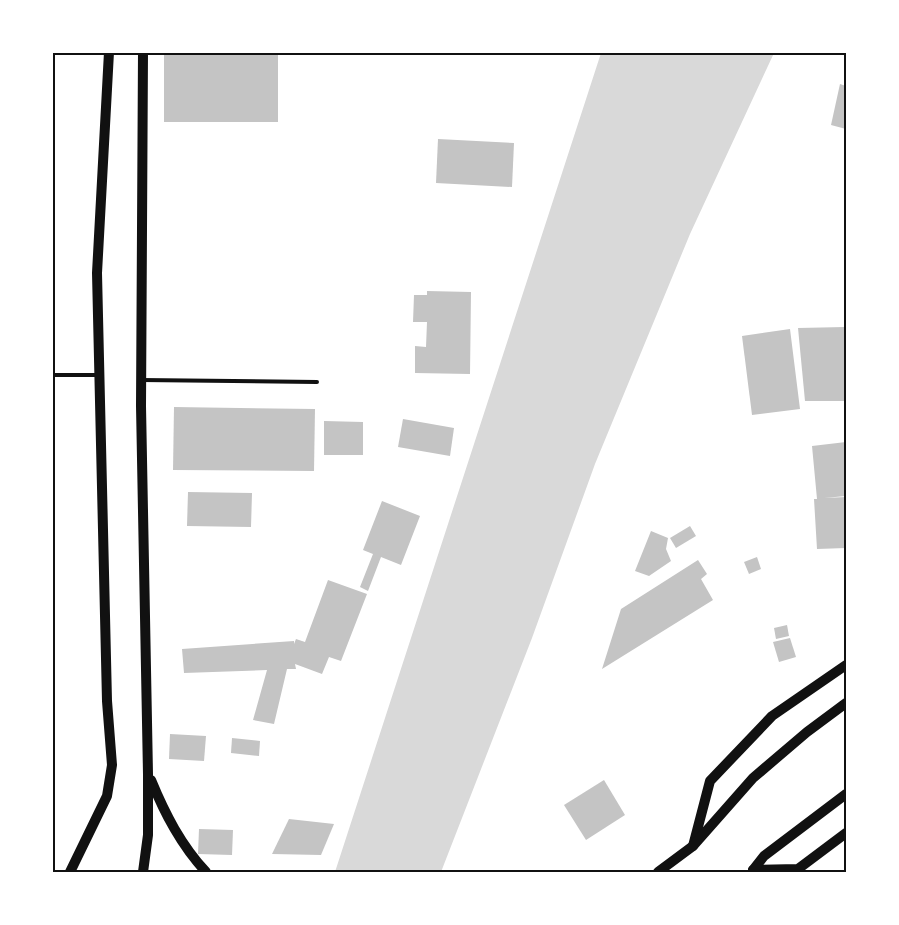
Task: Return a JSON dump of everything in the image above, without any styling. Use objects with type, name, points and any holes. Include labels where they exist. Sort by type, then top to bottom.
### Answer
[{"type":"main road","points":[[70,873],[107,796],[112,765],[107,700],[97,273],[109,52]]},
{"type":"main road","points":[[142,873],[148,835],[141,380],[143,52]]},
{"type":"main road","points":[[693,846],[710,781],[772,716],[846,665]]},
{"type":"main road","points":[[658,873],[693,846],[753,778],[807,732],[846,704]]},
{"type":"main road","points":[[148,774],[173,828],[206,873]]},
{"type":"main road","points":[[753,871],[764,856],[846,794]]},
{"type":"main road","points":[[753,871],[798,871],[846,833]]},
{"type":"lane","points":[[52,375],[100,375]]},
{"type":"lane","points":[[141,380],[317,382]]},
{"type":"shaded area","points":[[601,53],[774,53],[690,234],[595,464],[532,638],[441,872],[335,872]]},
{"type":"building","points":[[512,52],[540,52],[540,54],[512,55]]},
{"type":"building","points":[[278,54],[278,122],[164,122],[164,55]]},
{"type":"building","points":[[840,84],[846,86],[846,129],[831,125]]},
{"type":"building","points":[[438,139],[514,143],[512,187],[436,183]]},
{"type":"building","points":[[427,291],[471,292],[470,374],[415,373],[415,346],[426,347],[427,322],[413,322],[414,295],[427,295]]},
{"type":"building","points":[[845,327],[846,401],[805,401],[798,328]]},
{"type":"building","points":[[790,329],[800,409],[752,415],[742,336]]},
{"type":"building","points":[[174,407],[315,409],[314,471],[173,470]]},
{"type":"building","points":[[403,419],[454,428],[450,456],[398,447]]},
{"type":"building","points":[[324,421],[363,422],[363,455],[324,455]]},
{"type":"building","points":[[846,442],[846,496],[824,498],[846,497],[846,548],[817,549],[814,499],[817,499],[812,446]]},
{"type":"building","points":[[188,492],[252,493],[251,527],[187,526]]},
{"type":"building","points":[[382,501],[420,516],[401,565],[381,557],[368,591],[360,587],[373,554],[363,550]]},
{"type":"building","points":[[690,526],[696,536],[676,548],[670,538]]},
{"type":"building","points":[[651,531],[668,538],[666,549],[671,561],[649,576],[635,571]]},
{"type":"building","points":[[757,557],[761,569],[749,574],[744,562]]},
{"type":"building","points":[[698,560],[707,574],[701,579],[713,600],[602,669],[621,609]]},
{"type":"building","points":[[328,580],[367,594],[341,661],[329,657],[322,674],[295,664],[296,669],[287,669],[274,724],[253,720],[267,670],[184,673],[182,649],[294,641],[294,644],[296,639],[305,642]]},
{"type":"building","points":[[787,625],[789,636],[776,639],[774,628]]},
{"type":"building","points":[[790,638],[796,657],[779,662],[773,642]]},
{"type":"building","points":[[170,734],[206,736],[204,761],[169,759]]},
{"type":"building","points":[[232,738],[260,741],[259,756],[231,753]]},
{"type":"building","points":[[604,780],[625,815],[586,840],[564,805]]},
{"type":"building","points":[[289,819],[334,824],[321,855],[272,854]]},
{"type":"building","points":[[199,829],[233,830],[232,855],[198,854]]}]
